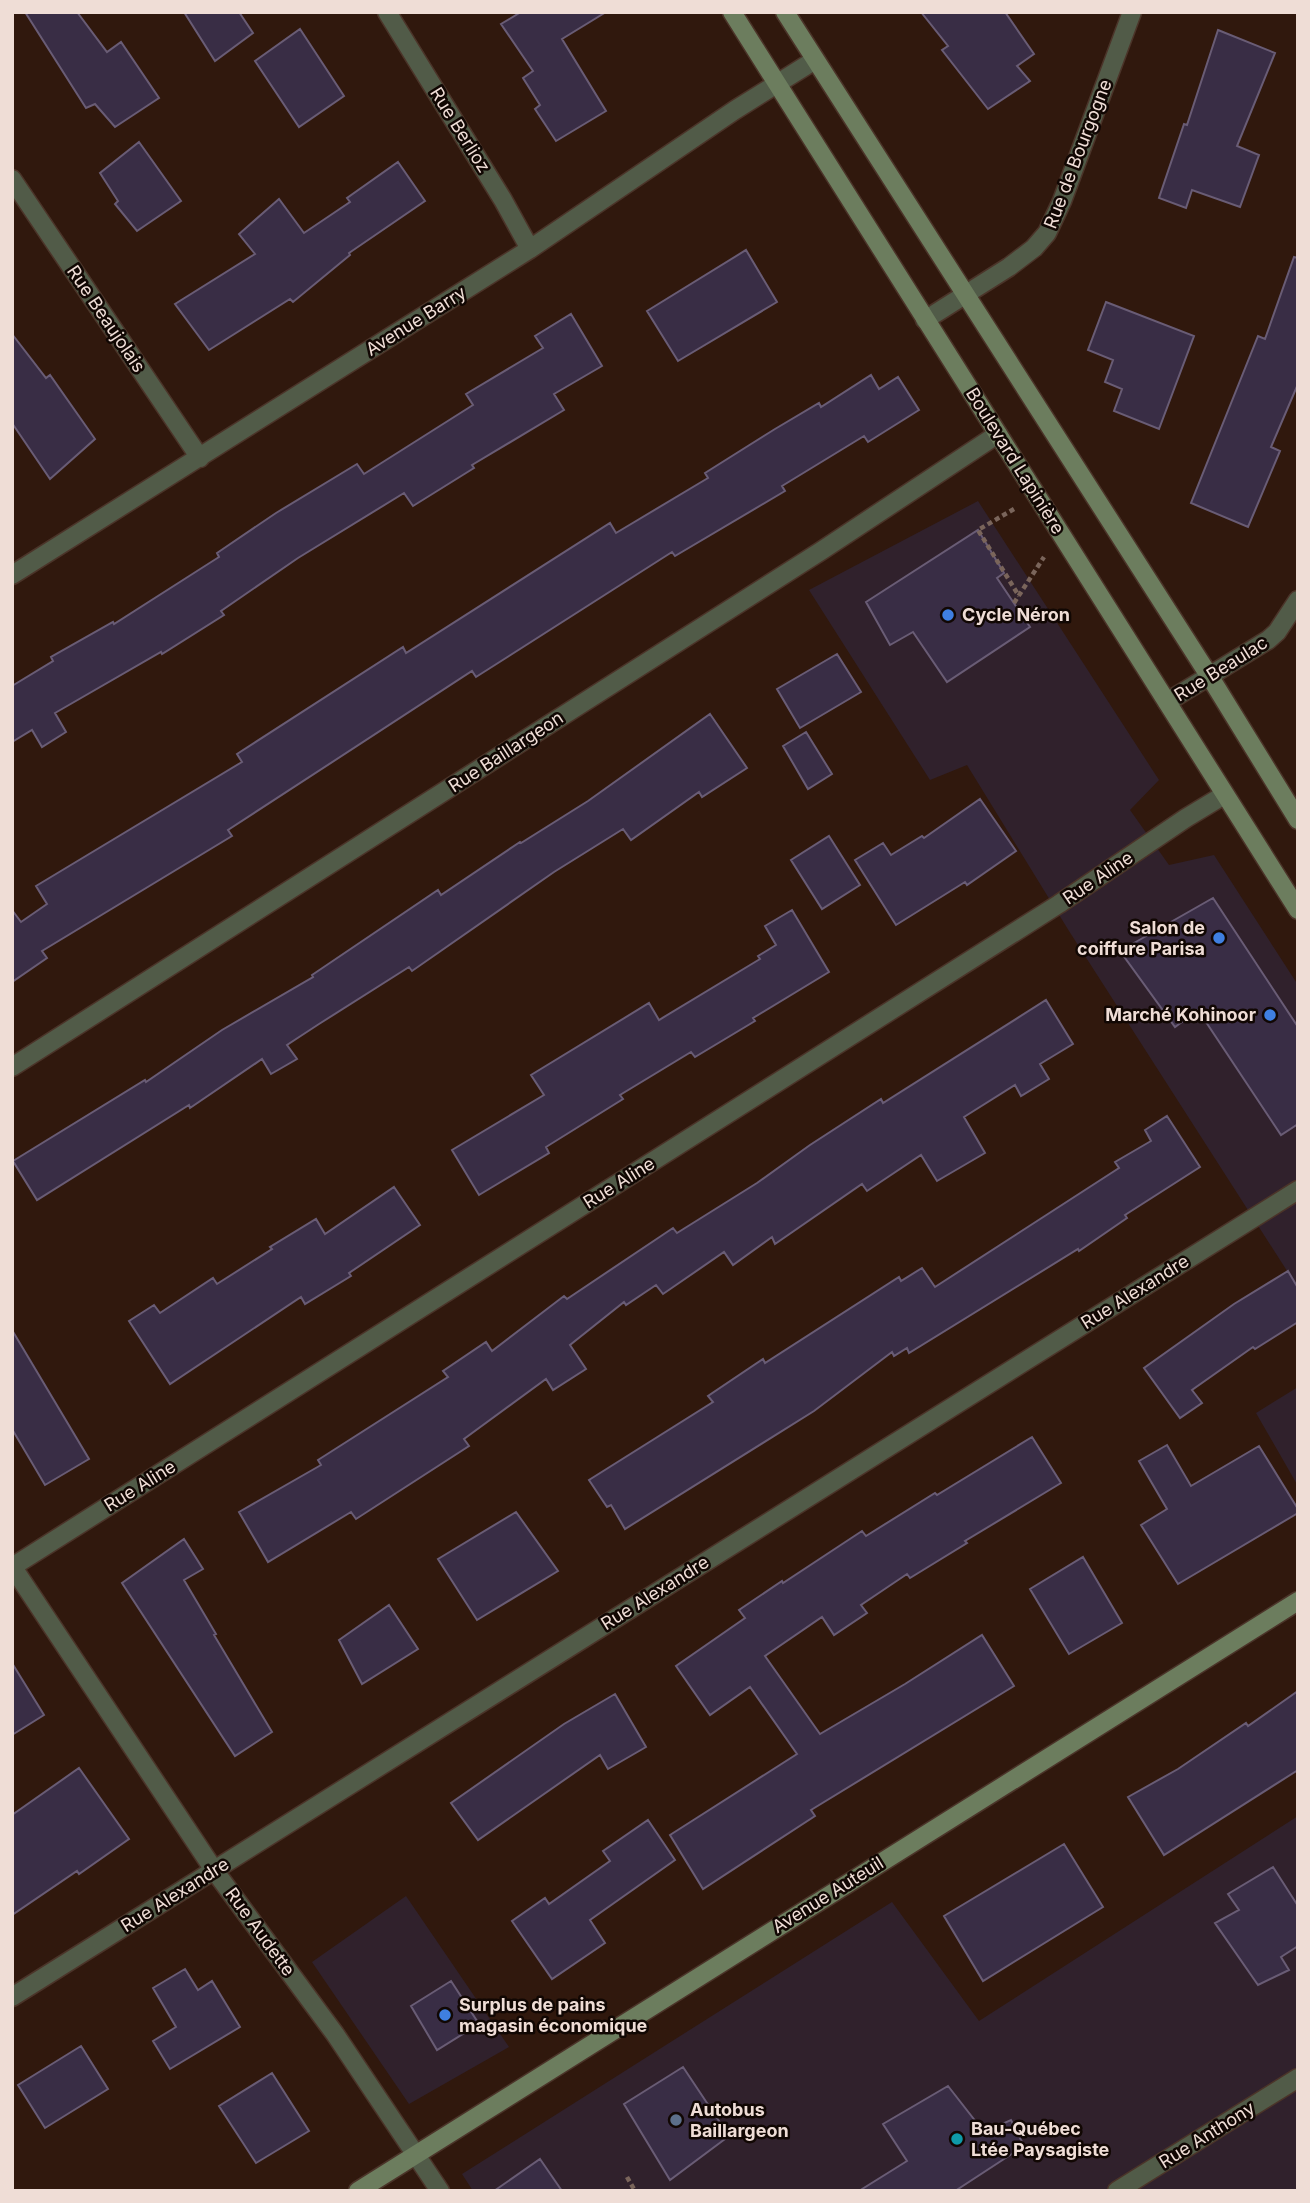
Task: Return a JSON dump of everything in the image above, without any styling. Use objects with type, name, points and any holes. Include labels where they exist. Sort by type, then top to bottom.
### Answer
[{"type":"main road","name":"Boulevard Lapinière","points":[[732,12],[1298,910]]},
{"type":"main road","points":[[785,12],[1210,677],[1298,820]]},
{"type":"main road","name":"Avenue Auteuil","points":[[358,2191],[1298,1601]]},
{"type":"street","name":"Rue Berlioz","points":[[387,12],[503,200],[530,249]]},
{"type":"street","name":"Rue de Bourgogne","points":[[925,320],[1034,248],[1053,224],[1132,12]]},
{"type":"street","name":"Avenue Barry","points":[[12,575],[530,249],[815,60]]},
{"type":"street","name":"Rue Beaujolais","points":[[12,179],[200,458]]},
{"type":"street","name":"Rue Baillargeon","points":[[12,1067],[832,544],[998,435]]},
{"type":"street","name":"Rue Beaulac","points":[[1167,702],[1268,640],[1277,632],[1298,600]]},
{"type":"street","name":"Rue Aline","points":[[12,1567],[1048,911],[1224,795]]},
{"type":"street","name":"Rue Alexandre","points":[[12,1997],[1298,1190]]},
{"type":"street","name":"Rue Audette","points":[[12,1567],[215,1870],[335,2034],[440,2191]]},
{"type":"street","name":"Rue Anthony","points":[[1117,2191],[1298,2078]]},
{"type":"path","points":[[1015,508],[978,530],[1019,596]]},
{"type":"path","points":[[1014,603],[1045,556]]},
{"type":"path","points":[[627,2177],[635,2191]]},
{"type":"shaded area","points":[[978,501],[1159,780],[1130,810],[1169,865],[1214,855],[1298,985],[1298,1288],[1069,931],[967,765],[930,780],[809,590]]},
{"type":"shaded area","points":[[1298,1387],[1298,1486],[1256,1413]]},
{"type":"shaded area","points":[[1298,1816],[1298,2191],[473,2191],[462,2174],[892,1902],[979,2021]]},
{"type":"shaded area","points":[[406,1896],[509,2047],[409,2104],[312,1962]]},
{"type":"building","points":[[25,12],[77,12],[107,52],[121,42],[159,98],[115,127],[95,104],[86,108]]},
{"type":"building","points":[[184,12],[239,12],[253,33],[215,61]]},
{"type":"building","points":[[521,12],[606,12],[562,39],[606,111],[556,141],[535,109],[540,105],[523,78],[533,71],[501,24]]},
{"type":"building","points":[[921,12],[1005,12],[1034,54],[1017,66],[1030,81],[988,109],[942,50],[948,46]]},
{"type":"building","points":[[300,29],[344,96],[299,127],[255,61]]},
{"type":"building","points":[[1218,30],[1275,53],[1237,146],[1259,155],[1240,207],[1192,190],[1186,208],[1159,198],[1184,124],[1187,125]]},
{"type":"building","points":[[139,142],[181,201],[137,231],[115,204],[118,201],[100,173]]},
{"type":"building","points":[[398,162],[425,201],[349,253],[350,255],[293,302],[290,299],[209,350],[175,304],[255,254],[239,234],[279,199],[304,233],[350,202],[347,198]]},
{"type":"building","points":[[746,250],[777,302],[678,361],[647,311]]},
{"type":"building","points":[[1294,257],[1298,258],[1298,384],[1271,447],[1280,451],[1248,527],[1191,503],[1258,336],[1265,339]]},
{"type":"building","points":[[1106,302],[1194,336],[1159,429],[1114,411],[1122,389],[1105,382],[1113,360],[1088,350]]},
{"type":"building","points":[[571,314],[602,366],[554,394],[564,410],[472,465],[474,468],[413,506],[404,493],[298,558],[221,611],[224,615],[162,654],[161,652],[55,713],[66,732],[42,747],[32,730],[12,742],[12,686],[53,661],[51,657],[113,622],[114,624],[219,557],[217,553],[276,513],[357,464],[364,474],[473,405],[466,394],[543,348],[535,336]]},
{"type":"building","points":[[12,334],[46,378],[50,375],[95,439],[50,479],[12,423]]},
{"type":"building","points":[[871,375],[879,389],[898,377],[919,410],[868,442],[864,436],[782,486],[785,491],[675,556],[672,552],[476,677],[472,671],[228,830],[232,836],[42,951],[47,958],[12,982],[12,910],[21,922],[47,904],[36,886],[242,762],[237,754],[403,647],[406,653],[610,523],[616,533],[708,478],[705,473],[775,429],[819,403],[821,407]]},
{"type":"building","name":"Cycle Néron","points":[[978,530],[1004,573],[997,578],[1030,627],[947,682],[913,632],[890,645],[866,602]]},
{"type":"building","points":[[837,654],[861,692],[800,728],[777,689]]},
{"type":"building","points":[[710,714],[747,768],[702,797],[699,792],[631,840],[623,829],[554,872],[412,971],[409,967],[287,1045],[297,1059],[271,1074],[262,1059],[190,1108],[189,1105],[37,1200],[13,1161],[145,1080],[146,1082],[222,1030],[313,977],[312,975],[438,890],[441,895],[588,801]]},
{"type":"building","points":[[806,732],[832,774],[808,789],[783,746]]},
{"type":"building","points":[[980,799],[1016,851],[967,885],[965,882],[896,925],[855,860],[883,843],[891,855],[922,836],[924,838]]},
{"type":"building","points":[[829,836],[860,885],[822,909],[791,860]]},
{"type":"building","points":[[1213,898],[1298,1027],[1298,1124],[1281,1135],[1198,1010],[1175,1027],[1120,951]]},
{"type":"building","points":[[792,910],[829,972],[695,1057],[691,1052],[620,1095],[623,1099],[546,1147],[549,1153],[479,1195],[452,1150],[544,1095],[531,1075],[649,1003],[659,1020],[760,959],[758,956],[776,945],[765,926]]},
{"type":"building","points":[[1046,1000],[1073,1044],[1040,1064],[1049,1079],[1021,1096],[1015,1085],[964,1117],[985,1153],[937,1181],[921,1155],[867,1191],[862,1184],[775,1244],[772,1237],[733,1265],[724,1252],[663,1294],[656,1285],[626,1305],[624,1302],[570,1345],[586,1369],[553,1390],[546,1379],[464,1439],[469,1446],[356,1519],[351,1512],[268,1562],[239,1512],[321,1465],[318,1460],[448,1377],[443,1371],[486,1342],[492,1351],[564,1296],[567,1299],[673,1228],[677,1233],[757,1183],[881,1099],[883,1103]]},
{"type":"building","points":[[1167,1116],[1200,1167],[1125,1215],[1127,1218],[1079,1251],[1078,1249],[909,1353],[907,1348],[894,1356],[892,1352],[814,1411],[625,1529],[611,1505],[607,1507],[589,1480],[713,1402],[708,1396],[763,1359],[765,1363],[899,1277],[901,1281],[922,1268],[935,1287],[1119,1168],[1115,1162],[1151,1141],[1145,1130]]},
{"type":"building","points":[[394,1187],[420,1225],[349,1273],[351,1276],[305,1304],[301,1297],[170,1384],[129,1321],[154,1305],[160,1313],[213,1278],[217,1284],[316,1219],[325,1234]]},
{"type":"building","points":[[1288,1271],[1298,1288],[1298,1322],[1255,1349],[1253,1347],[1192,1390],[1202,1403],[1180,1418],[1144,1368],[1234,1304]]},
{"type":"building","points":[[12,1330],[89,1459],[45,1485],[12,1429]]},
{"type":"building","points":[[1032,1437],[1061,1483],[910,1578],[907,1574],[861,1605],[867,1613],[834,1635],[822,1617],[765,1656],[820,1734],[982,1635],[1014,1686],[811,1810],[815,1816],[703,1889],[670,1835],[797,1754],[750,1687],[710,1715],[676,1666],[745,1618],[739,1610],[782,1581],[783,1583],[862,1531],[866,1536]]},
{"type":"building","points":[[1167,1445],[1191,1486],[1259,1446],[1298,1513],[1178,1584],[1141,1525],[1167,1509],[1139,1461]]},
{"type":"building","points":[[516,1512],[558,1571],[477,1620],[438,1559]]},
{"type":"building","points":[[184,1539],[203,1569],[184,1580],[272,1732],[235,1756],[122,1583]]},
{"type":"building","points":[[1083,1557],[1122,1623],[1069,1654],[1030,1589]]},
{"type":"building","points":[[389,1605],[418,1649],[362,1684],[339,1640]]},
{"type":"building","points":[[12,1663],[44,1715],[12,1735]]},
{"type":"building","points":[[1298,1691],[1298,1770],[1164,1855],[1128,1797],[1178,1769],[1246,1723],[1248,1726]]},
{"type":"building","points":[[615,1694],[646,1747],[608,1769],[600,1755],[478,1840],[451,1803],[564,1724]]},
{"type":"building","points":[[79,1768],[129,1839],[79,1874],[77,1871],[12,1915],[12,1815]]},
{"type":"building","points":[[648,1820],[675,1860],[590,1920],[605,1943],[552,1979],[512,1921],[545,1898],[549,1904],[610,1861],[603,1851]]},
{"type":"building","points":[[1064,1844],[1103,1907],[983,1981],[944,1916]]},
{"type":"building","points":[[1273,1867],[1298,1906],[1298,1946],[1281,1957],[1289,1970],[1258,1985],[1215,1923],[1239,1910],[1228,1894]]},
{"type":"building","points":[[185,1969],[198,1990],[212,1981],[240,2027],[170,2069],[153,2041],[176,2027],[153,1988]]},
{"type":"building","name":"Surplus de pains magasin économique","points":[[451,1981],[479,2024],[437,2050],[411,2006]]},
{"type":"building","points":[[81,2046],[108,2089],[45,2128],[18,2085]]},
{"type":"building","name":"Autobus Baillargeon","points":[[683,2067],[729,2136],[670,2180],[624,2104]]},
{"type":"building","points":[[272,2073],[309,2131],[256,2163],[219,2106]]},
{"type":"building","name":"Bau-Québec Ltée Paysagiste","points":[[948,2086],[984,2132],[1011,2120],[1024,2146],[955,2191],[859,2191],[907,2161],[883,2124]]},
{"type":"building","points":[[540,2159],[562,2191],[494,2191]]},
{"type":"place","name":"Cycle Néron","points":[[948,615]]},
{"type":"place","name":"Salon de coiffure Parisa","points":[[1219,938]]},
{"type":"place","name":"Marché Kohinoor","points":[[1270,1015]]},
{"type":"place","name":"Surplus de pains magasin économique","points":[[445,2015]]},
{"type":"place","name":"Autobus Baillargeon","points":[[676,2120]]},
{"type":"place","name":"Bau-Québec Ltée Paysagiste","points":[[957,2139]]}]
